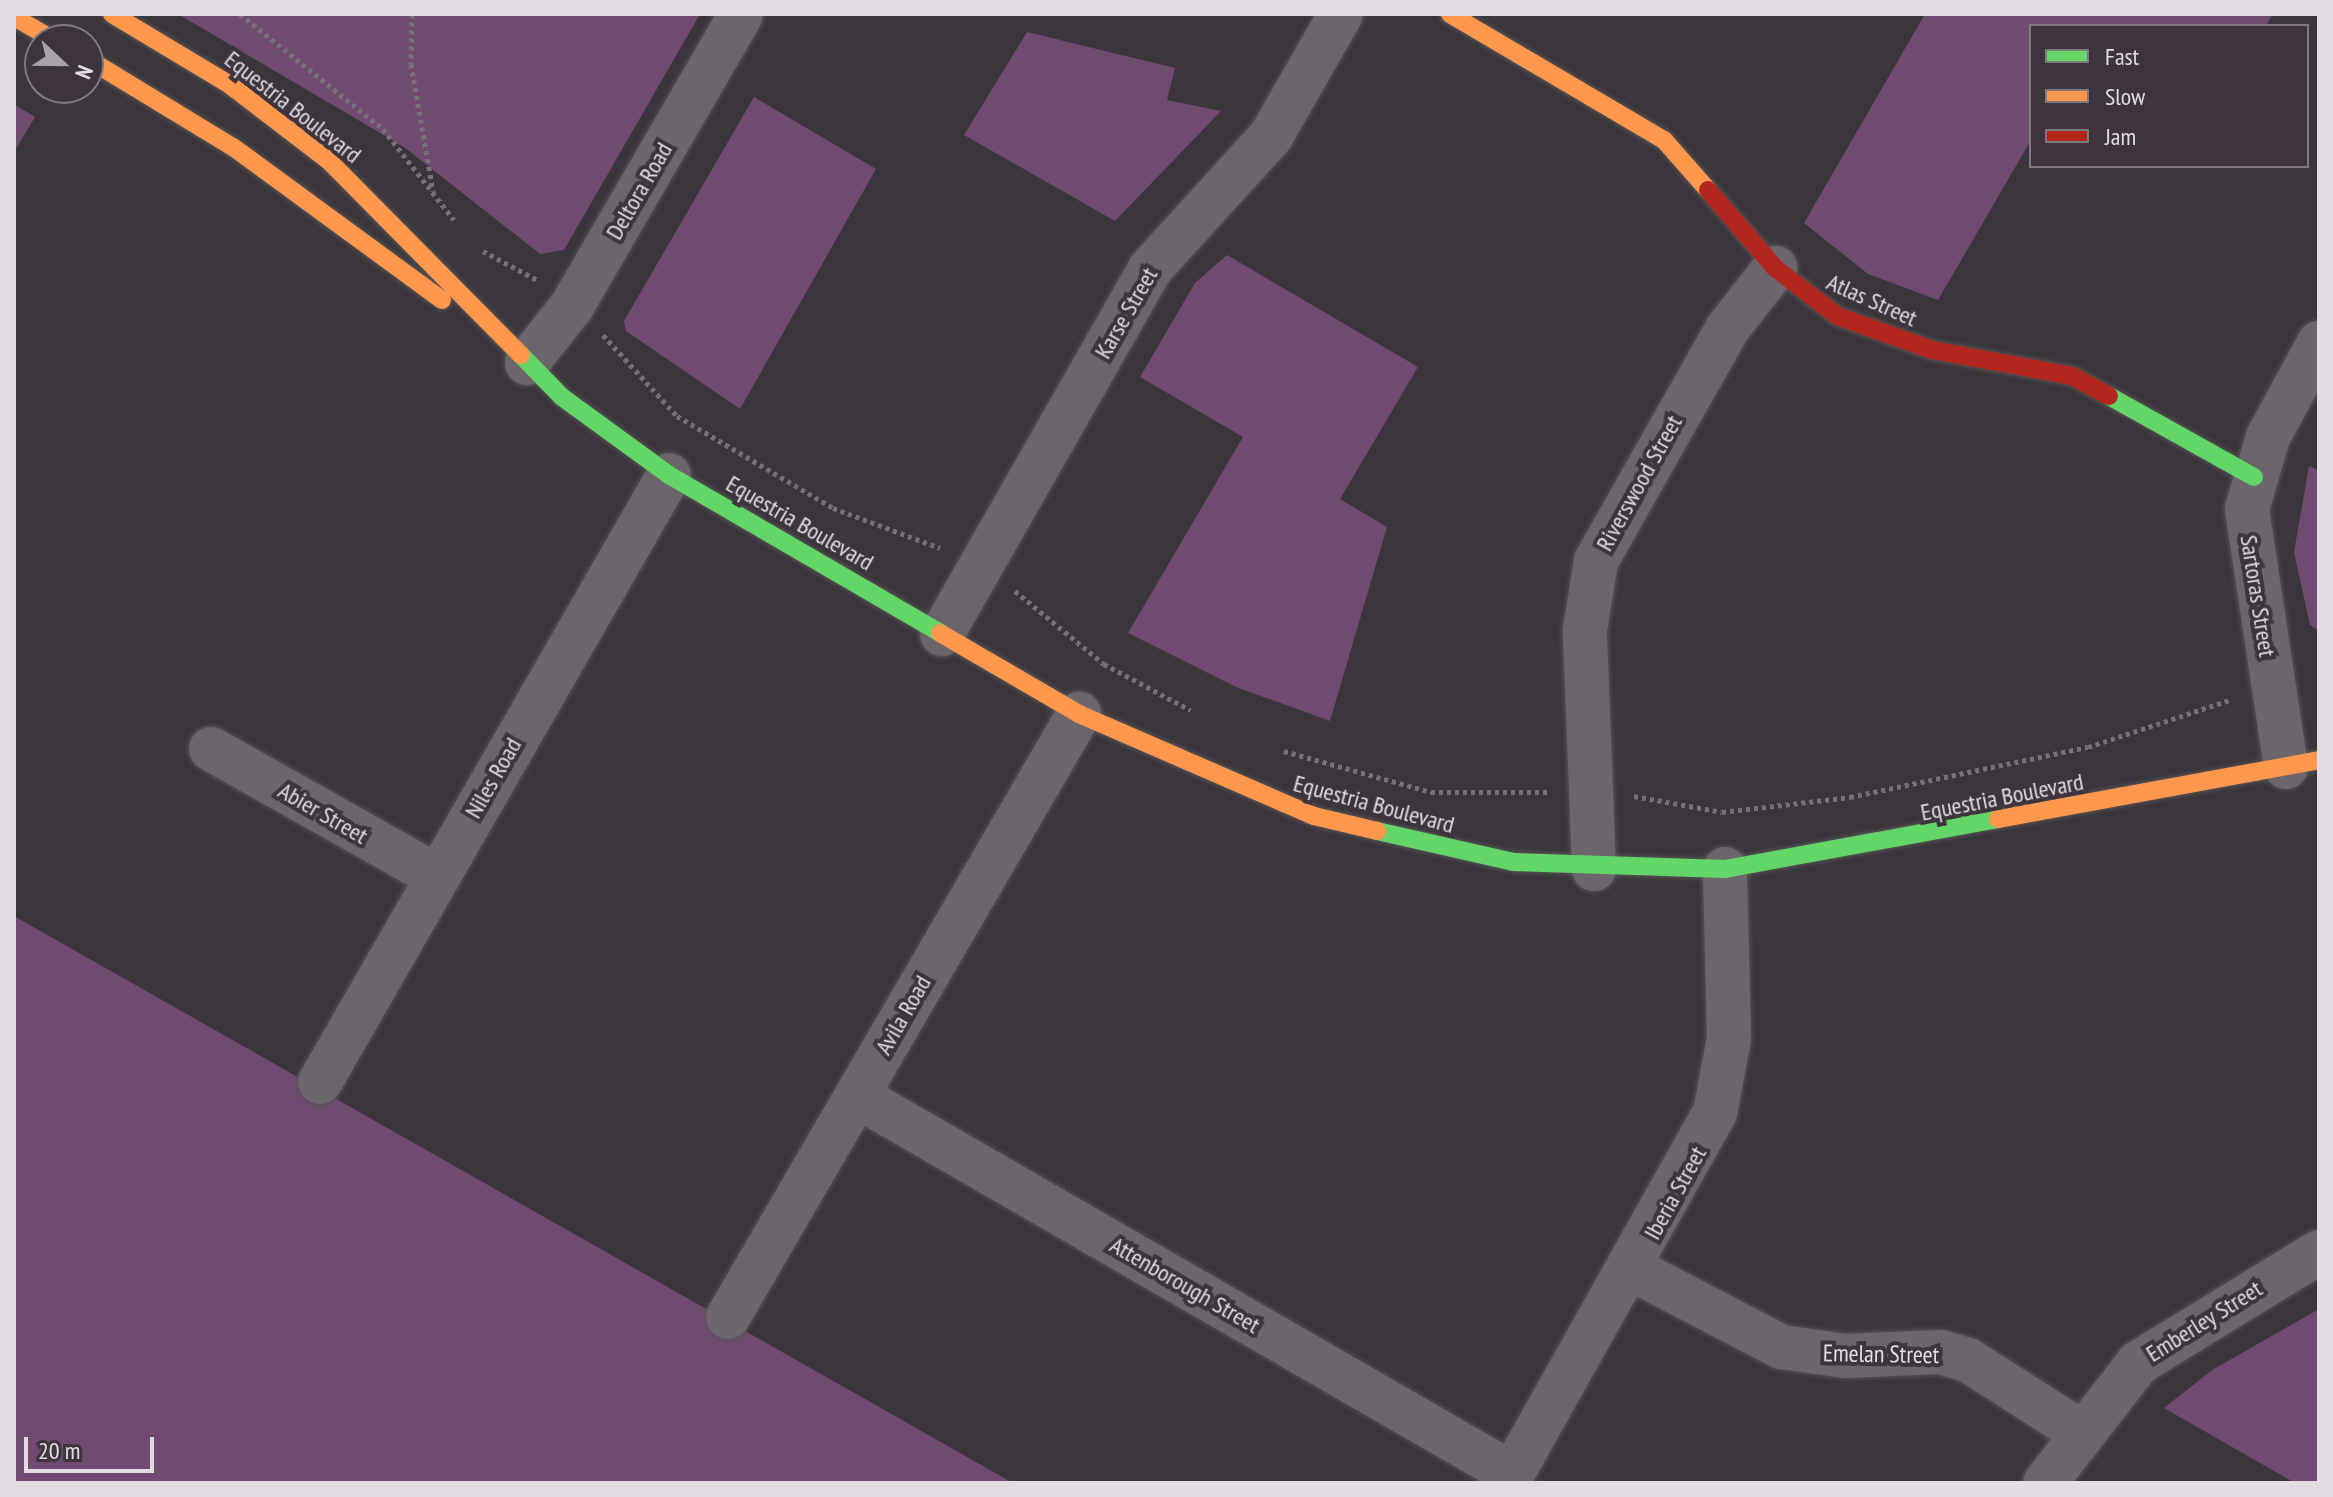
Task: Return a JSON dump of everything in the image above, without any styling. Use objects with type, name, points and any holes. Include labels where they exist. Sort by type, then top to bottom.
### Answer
[{"type":"street","name":"Equestria Boulevard","points":[[112,14],[230,85],[329,161],[527,363]]},
{"type":"street","name":"Deltora Road","points":[[527,363],[572,306],[741,14]]},
{"type":"street","name":"Karse Street","points":[[942,634],[1150,269],[1271,136],[1341,14]]},
{"type":"street","name":"Atlas Street","points":[[1450,14],[1664,140],[1775,268],[1816,303],[1886,337],[2072,376],[2254,477]]},
{"type":"street","name":"Equestria Boulevard","points":[[104,69],[233,147],[527,363],[669,475],[1079,714],[1314,816],[1483,856],[1594,869],[1725,869],[2303,763]]},
{"type":"street","name":"Riverswood Street","points":[[1594,869],[1585,630],[1596,561],[1727,329],[1775,268]]},
{"type":"street","name":"Sartoras Street","points":[[2303,763],[2273,693],[2247,544],[2254,477],[2319,343]]},
{"type":"street","name":"Niles Road","points":[[320,1082],[669,475]]},
{"type":"street","name":"Avila Road","points":[[728,1317],[1079,714]]},
{"type":"street","name":"Abier Street","points":[[211,749],[436,876]]},
{"type":"street","name":"Iberia Street","points":[[1510,1478],[1702,1145],[1726,1072],[1725,869]]},
{"type":"street","name":"Attenborough Street","points":[[857,1096],[1510,1478]]},
{"type":"street","name":"Emberley Street","points":[[2045,1483],[2079,1431],[2112,1389],[2174,1336],[2319,1252]]},
{"type":"street","name":"Emelan Street","points":[[1632,1269],[1781,1347],[1845,1356],[1940,1352],[1968,1360],[2079,1431]]},
{"type":"path","points":[[240,14],[283,56],[383,129],[463,233]]},
{"type":"path","points":[[412,14],[411,64],[433,191]]},
{"type":"path","points":[[472,241],[572,306],[677,416],[833,508],[901,528],[977,569],[1043,609],[1104,664],[1198,714]]},
{"type":"path","points":[[1274,748],[1431,792],[1591,793],[1722,812],[1837,799],[2088,747],[2169,714],[2273,693]]},
{"type":"shaded area","points":[[178,14],[700,14],[564,250],[540,254],[404,147]]},
{"type":"shaded area","points":[[1925,14],[2273,14],[2267,24],[2029,24],[2029,143],[1938,300],[1868,274],[1804,223]]},
{"type":"shaded area","points":[[1027,32],[1175,68],[1167,100],[1221,111],[1115,221],[964,135]]},
{"type":"shaded area","points":[[754,97],[876,169],[740,409],[626,331],[624,321]]},
{"type":"shaded area","points":[[14,104],[35,117],[14,152]]},
{"type":"shaded area","points":[[1227,255],[1418,367],[1340,499],[1387,527],[1330,721],[1236,687],[1128,633],[1243,437],[1140,377],[1195,283]]},
{"type":"shaded area","points":[[2309,466],[2319,471],[2319,631],[2310,625],[2294,552]]},
{"type":"shaded area","points":[[14,916],[1013,1483],[14,1483]]},
{"type":"shaded area","points":[[2319,1309],[2319,1483],[2295,1483],[2164,1408],[2212,1370]]},
{"type":"traffic: fast","points":[[521,355],[562,397],[669,475],[940,633]]},
{"type":"traffic: fast","points":[[2109,396],[2254,477]]},
{"type":"traffic: fast","points":[[1377,831],[1513,862],[1725,869],[1998,819]]},
{"type":"traffic: slow","points":[[112,14],[230,85],[329,161],[521,355]]},
{"type":"traffic: slow","points":[[1450,14],[1664,140],[1708,190]]},
{"type":"traffic: slow","points":[[14,17],[26,24]]},
{"type":"traffic: slow","points":[[104,69],[233,147],[442,300]]},
{"type":"traffic: slow","points":[[940,633],[1079,714],[1314,816],[1377,831]]},
{"type":"traffic: slow","points":[[1998,819],[2319,760]]},
{"type":"traffic: jam","points":[[1708,190],[1775,268],[1837,316],[1932,350],[2072,376],[2109,396]]}]
